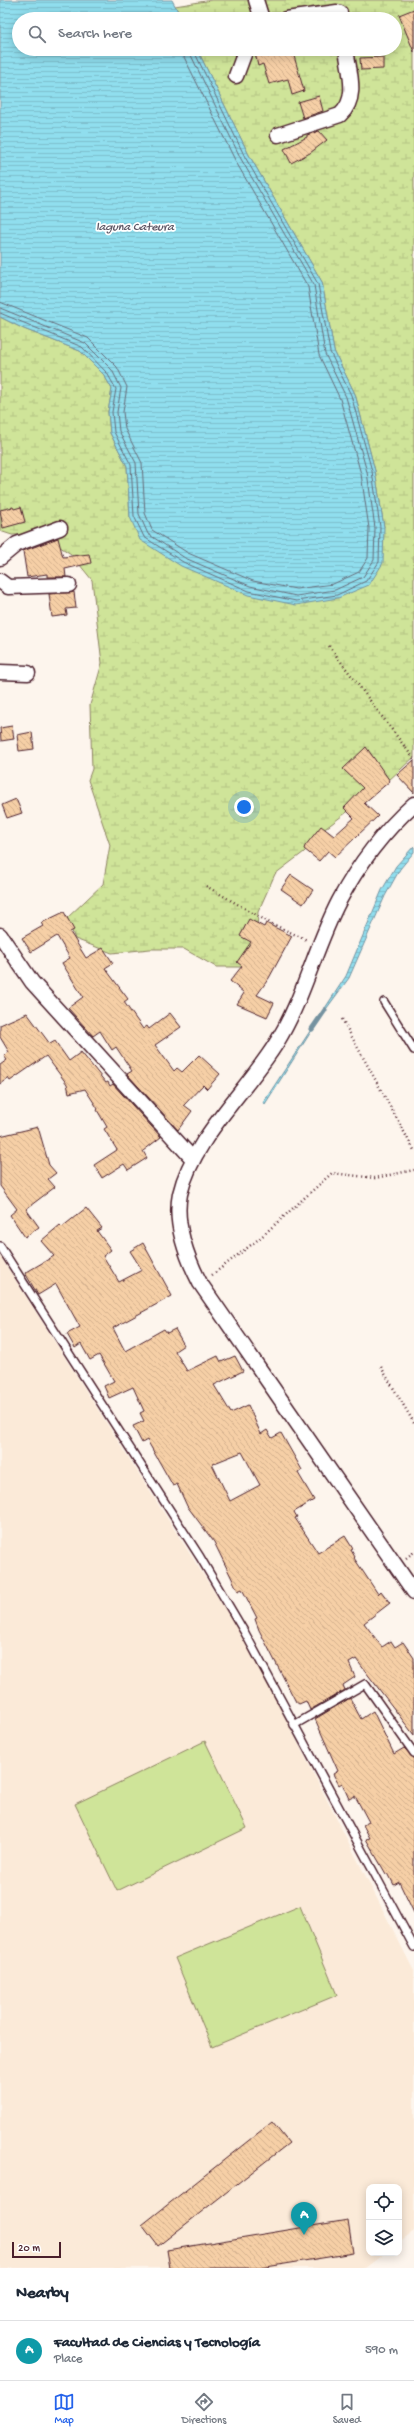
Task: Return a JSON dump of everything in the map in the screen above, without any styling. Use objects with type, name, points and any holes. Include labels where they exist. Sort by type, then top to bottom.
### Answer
[{"type":"street","points":[[256,0],[260,12]]},
{"type":"street","points":[[236,76],[243,56]]},
{"type":"street","points":[[278,135],[340,115],[347,108],[350,104],[352,90],[347,56]]},
{"type":"street","points":[[0,558],[17,544],[60,528]]},
{"type":"street","points":[[0,581],[8,587],[69,585]]},
{"type":"street","points":[[0,672],[28,673]]},
{"type":"street","points":[[414,804],[376,843],[339,901],[293,1013],[277,1042],[192,1158],[180,1194],[179,1217],[192,1268],[200,1283],[414,1592]]},
{"type":"street","points":[[0,935],[32,982],[192,1158]]},
{"type":"lane","points":[[384,1002],[414,1050]]},
{"type":"lane","points":[[0,1246],[200,1557],[245,1633],[414,1947]]},
{"type":"lane","points":[[294,1725],[365,1684],[414,1753]]},
{"type":"path","points":[[329,646],[414,759]]},
{"type":"path","points":[[206,886],[270,923],[320,946]]},
{"type":"path","points":[[342,1019],[414,1150]]},
{"type":"path","points":[[200,1283],[260,1238],[332,1173],[375,1178],[414,1170]]},
{"type":"path","points":[[381,1367],[414,1423]]},
{"type":"shaded area","points":[[0,1256],[248,1645],[414,1971],[414,2231],[402,2240],[402,2184],[366,2184],[366,2256],[381,2256],[365,2268],[0,2268]]},
{"type":"green space","points":[[212,0],[414,0],[414,757],[388,781],[326,828],[304,852],[275,874],[258,912],[256,954],[240,967],[216,967],[184,949],[150,949],[112,953],[75,939],[67,918],[103,884],[110,845],[88,780],[92,769],[90,705],[102,663],[92,580],[71,554],[40,534],[12,535],[0,531],[0,317],[24,329],[80,351],[104,375],[112,389],[108,412],[110,433],[127,466],[130,517],[384,527],[375,471],[355,394],[334,351],[322,282],[249,155],[200,56],[402,56],[402,12],[178,12],[175,6]]},
{"type":"green space","points":[[205,1741],[247,1828],[117,1891],[75,1804]]},
{"type":"green space","points":[[300,1906],[337,1995],[212,2047],[175,1958]]},
{"type":"water","name":"laguna Cateura","points":[[0,0],[172,0],[178,12],[12,12],[12,56],[200,56],[249,155],[322,282],[334,351],[355,394],[375,471],[384,527],[383,563],[369,585],[338,598],[296,605],[248,595],[181,566],[140,540],[130,517],[127,466],[110,433],[108,412],[112,389],[104,375],[80,351],[24,329],[0,317]]},
{"type":"water","points":[[414,846],[414,852],[400,869],[385,896],[349,978],[321,1016],[265,1104],[263,1103],[346,976],[382,890],[396,866]]},
{"type":"building","points":[[414,9],[414,52],[402,22],[402,14]]},
{"type":"building","points":[[256,56],[294,56],[304,91],[292,95],[288,79],[269,84],[263,64],[258,66]]},
{"type":"building","points":[[383,57],[383,69],[361,70],[360,58]]},
{"type":"building","points":[[319,96],[323,111],[303,118],[298,102]]},
{"type":"building","points":[[319,131],[327,140],[310,153],[291,163],[284,149],[307,137],[307,135]]},
{"type":"building","points":[[13,507],[14,509],[21,507],[25,522],[3,528],[0,510]]},
{"type":"building","points":[[58,538],[63,557],[89,554],[91,563],[65,569],[66,577],[47,577],[47,574],[27,577],[23,551]]},
{"type":"building","points":[[74,592],[76,608],[66,609],[67,615],[52,617],[49,594]]},
{"type":"building","points":[[12,726],[14,739],[1,741],[0,728]]},
{"type":"building","points":[[32,732],[34,749],[19,751],[17,735]]},
{"type":"building","points":[[366,747],[390,781],[364,803],[378,816],[335,857],[328,851],[319,861],[304,849],[305,846],[321,826],[334,836],[354,818],[344,808],[363,788],[343,769]]},
{"type":"building","points":[[414,760],[414,793],[397,775]]},
{"type":"building","points":[[16,799],[22,813],[7,818],[2,805]]},
{"type":"building","points":[[291,875],[313,890],[303,904],[281,889]]},
{"type":"building","points":[[64,912],[74,930],[70,932],[86,958],[103,948],[113,963],[105,968],[128,999],[124,1002],[143,1029],[147,1026],[149,1029],[170,1013],[181,1027],[155,1045],[174,1071],[177,1068],[182,1072],[199,1055],[220,1074],[207,1089],[203,1085],[184,1105],[192,1111],[178,1130],[127,1074],[132,1071],[116,1047],[112,1050],[100,1031],[93,1036],[68,1008],[83,997],[62,963],[70,958],[57,936],[31,952],[22,938],[43,926],[41,923]]},
{"type":"building","points":[[249,919],[264,927],[266,923],[292,936],[269,978],[257,995],[274,1003],[267,1017],[237,1004],[244,993],[230,981],[242,966],[237,962],[251,942],[240,936]]},
{"type":"building","points":[[27,1013],[50,1044],[55,1041],[69,1061],[81,1052],[106,1083],[108,1082],[110,1086],[113,1084],[161,1137],[143,1151],[147,1158],[128,1170],[124,1164],[102,1178],[94,1165],[117,1150],[104,1129],[107,1127],[97,1110],[98,1109],[85,1089],[69,1093],[67,1084],[46,1056],[10,1081],[8,1078],[0,1084],[0,1065],[7,1060],[4,1056],[9,1052],[0,1037],[0,1025]]},
{"type":"building","points":[[38,1127],[49,1165],[56,1173],[48,1179],[55,1187],[26,1209],[39,1227],[25,1237],[10,1215],[17,1209],[0,1186],[0,1136]]},
{"type":"building","points":[[86,1208],[102,1228],[97,1231],[111,1250],[103,1256],[119,1282],[142,1270],[130,1251],[143,1243],[172,1296],[113,1328],[125,1351],[164,1329],[167,1333],[175,1329],[184,1345],[175,1351],[187,1371],[218,1356],[221,1362],[235,1356],[243,1371],[214,1385],[231,1413],[248,1405],[261,1434],[267,1430],[272,1438],[281,1433],[302,1470],[298,1473],[314,1500],[294,1512],[297,1517],[295,1518],[318,1553],[345,1536],[353,1549],[351,1550],[355,1557],[354,1558],[378,1594],[381,1591],[390,1603],[364,1623],[382,1647],[391,1641],[395,1647],[403,1642],[414,1658],[414,1735],[356,1659],[349,1663],[355,1677],[343,1685],[345,1690],[310,1710],[306,1701],[299,1704],[296,1702],[259,1630],[255,1619],[257,1618],[242,1589],[238,1591],[214,1542],[187,1506],[177,1484],[173,1486],[147,1440],[142,1443],[133,1426],[144,1421],[140,1413],[144,1411],[133,1387],[109,1398],[104,1386],[114,1381],[99,1355],[90,1360],[81,1344],[75,1348],[67,1334],[80,1327],[56,1284],[38,1295],[25,1273],[54,1256],[41,1241],[60,1225],[62,1227]],"holes":[[[242,1452],[260,1485],[230,1501],[212,1464]]]},
{"type":"building","points":[[350,1698],[361,1719],[373,1711],[394,1754],[404,1748],[414,1758],[414,1913],[399,1882],[394,1885],[366,1839],[370,1838],[363,1825],[369,1822],[355,1796],[349,1799],[342,1783],[339,1785],[333,1774],[338,1771],[315,1719]]},
{"type":"building","points":[[272,2122],[289,2143],[158,2246],[142,2225]]},
{"type":"building","points":[[348,2220],[353,2253],[260,2268],[170,2268],[167,2250]]},
{"type":"waterway","points":[[312,1029],[325,1010]]},
{"type":"place","name":"Facultad de Ciencias y Tecnología","points":[[304,2235]]}]
